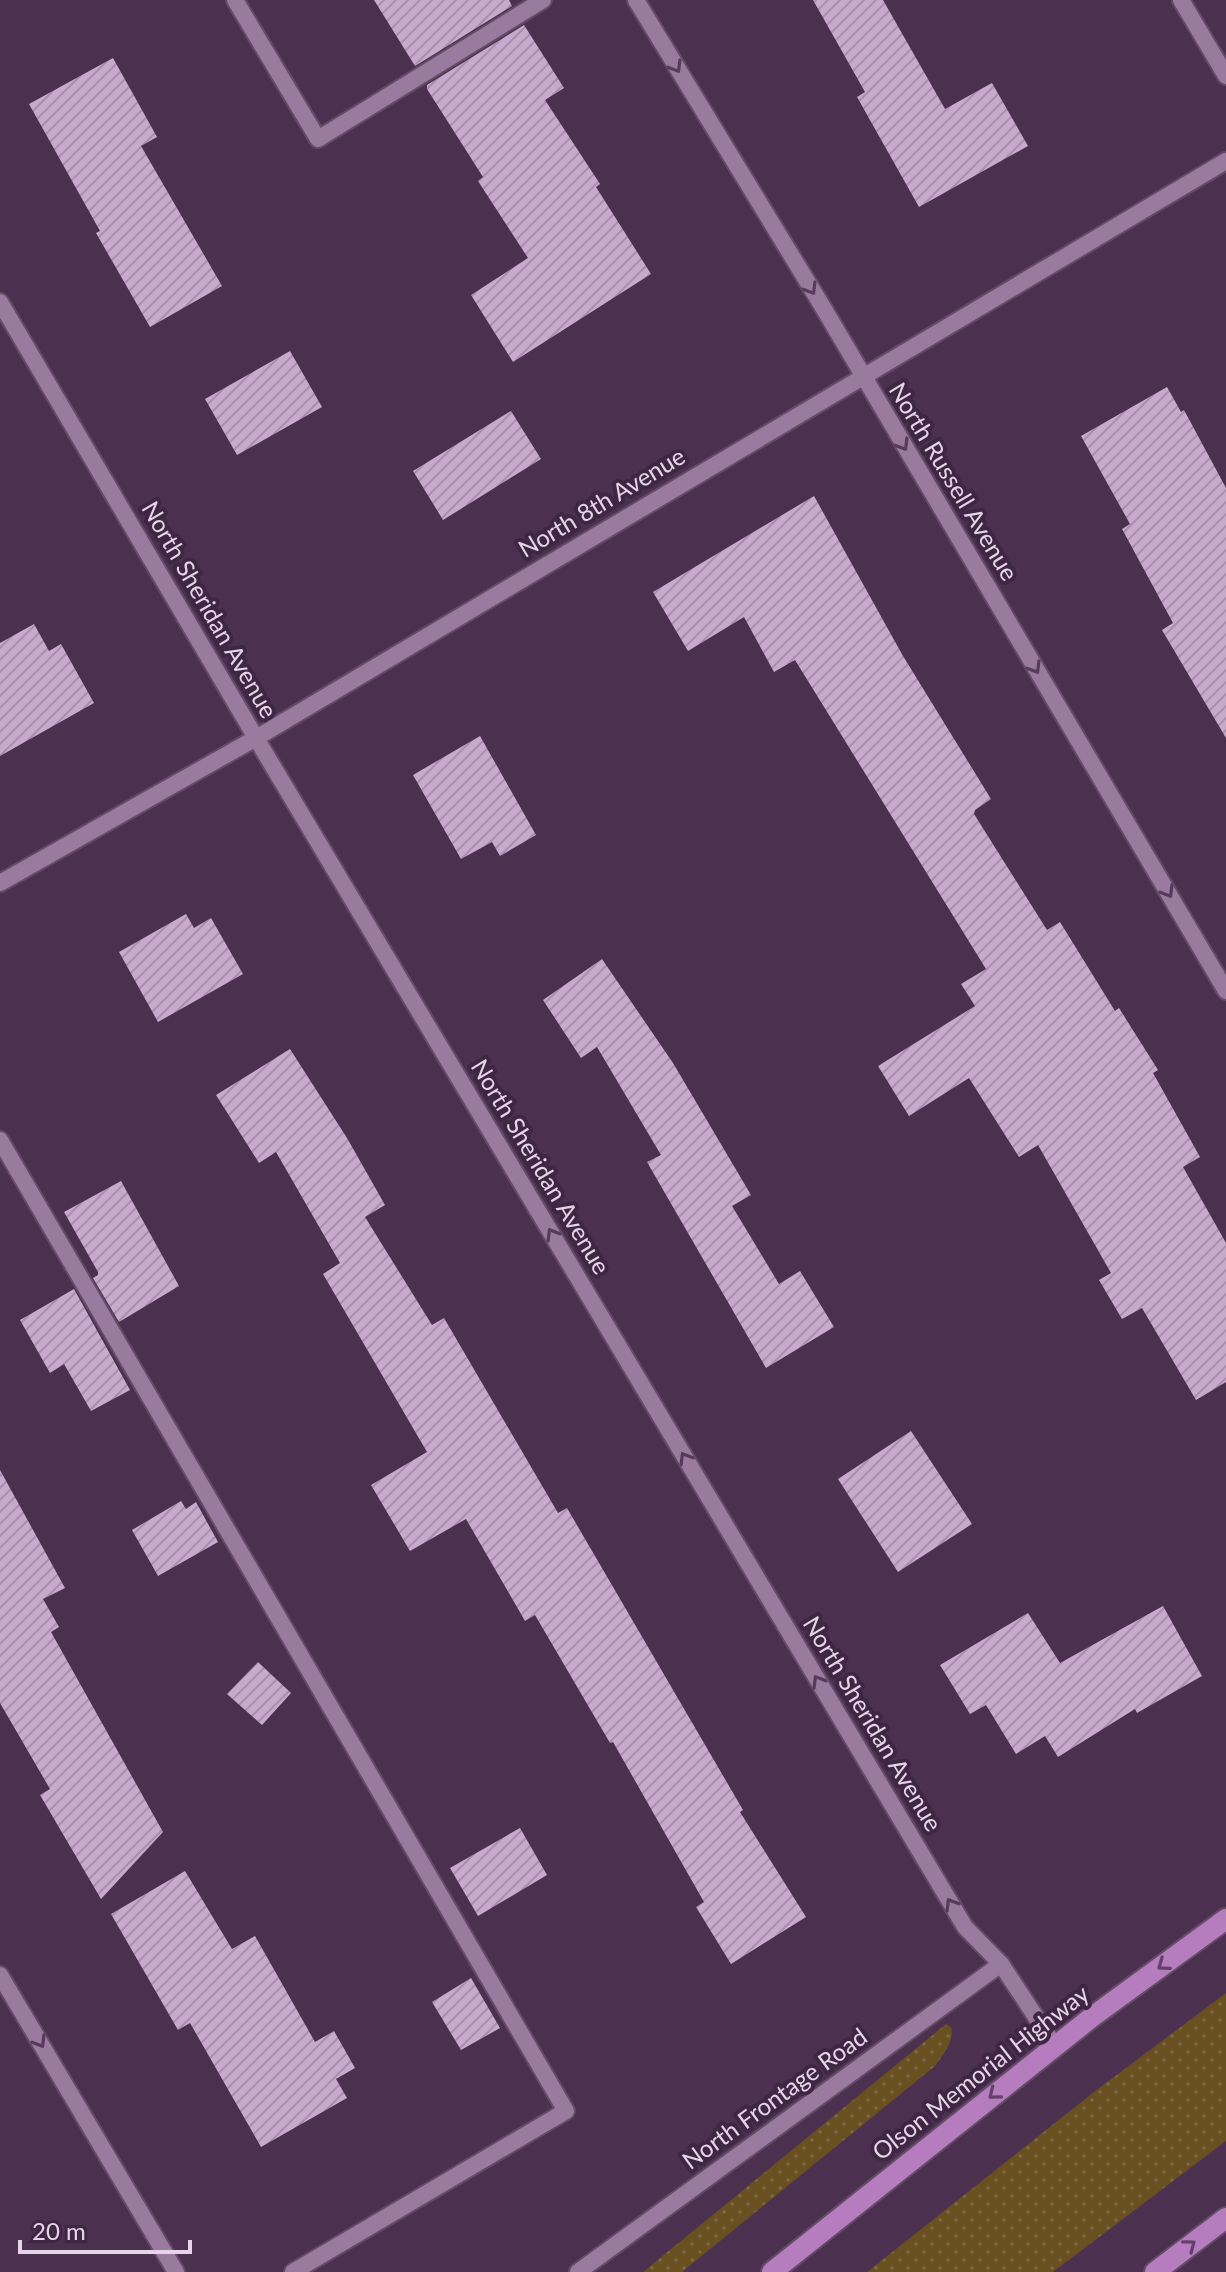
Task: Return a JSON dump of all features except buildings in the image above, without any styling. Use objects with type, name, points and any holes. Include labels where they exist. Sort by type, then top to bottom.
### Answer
[{"type":"main road","name":"Olson Memorial Highway","points":[[772,2272],[1055,2046],[1226,1919]]},
{"type":"main road","points":[[1155,2272],[1226,2218]]},
{"type":"street","points":[[235,0],[318,139],[543,0]]},
{"type":"street","name":"North Russell Avenue","points":[[636,0],[1226,991]]},
{"type":"street","points":[[1181,0],[1226,76]]},
{"type":"street","name":"North 8th Avenue","points":[[0,883],[256,738],[1226,161]]},
{"type":"street","name":"North Sheridan Avenue","points":[[0,302],[256,738],[965,1927],[1001,1964],[1055,2046]]},
{"type":"street","points":[[0,1140],[566,2111],[293,2272]]},
{"type":"street","name":"North Frontage Road","points":[[578,2272],[1001,1964]]},
{"type":"street","points":[[0,1975],[176,2272]]},
{"type":"shaded area","points":[[1226,1993],[1226,2141],[1053,2272],[867,2272],[1094,2092]]},
{"type":"shaded area","points":[[946,2024],[951,2027],[951,2037],[948,2048],[935,2066],[682,2272],[643,2272]]}]
